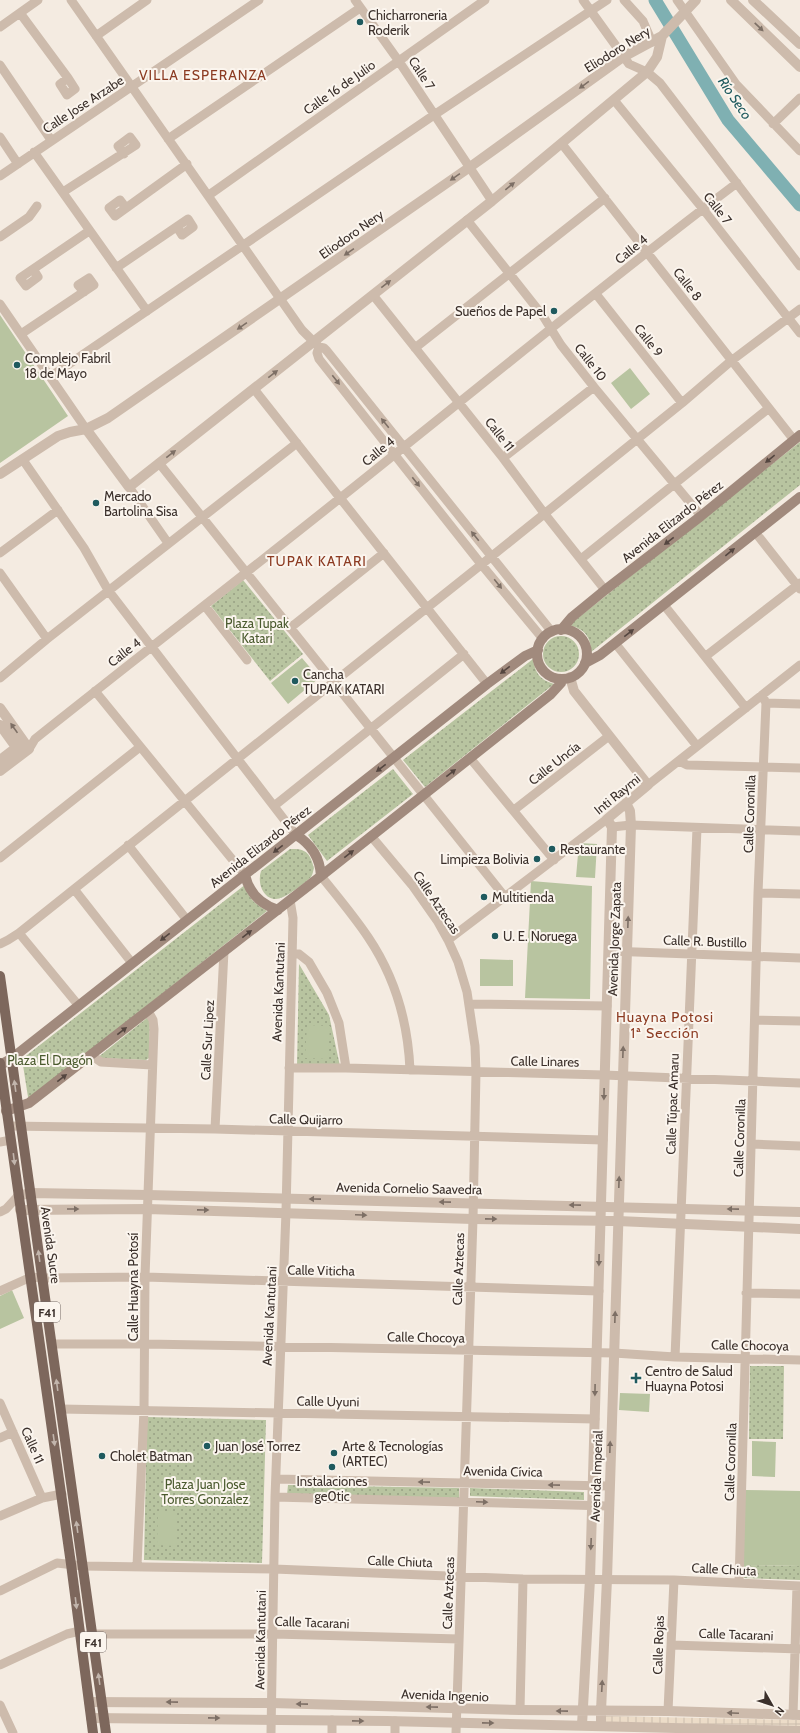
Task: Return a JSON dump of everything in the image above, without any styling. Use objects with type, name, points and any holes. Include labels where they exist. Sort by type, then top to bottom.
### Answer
[{"type":"main road","name":"Avenida Elizardo Pérez","points":[[556,631],[605,590],[701,516],[797,437]]},
{"type":"main road","points":[[585,662],[600,655],[800,497]]},
{"type":"main road","points":[[6,1111],[29,1104],[278,910],[551,694],[566,678],[580,670],[585,662],[586,653],[582,640],[575,633],[556,631],[543,639],[538,650],[538,660],[548,675],[566,678]]},
{"type":"main road","name":"Avenida Elizardo Pérez","points":[[0,1065],[11,1059],[487,684],[524,656],[538,650]]},
{"type":"main road","points":[[296,835],[308,844],[314,852],[318,861],[321,876]]},
{"type":"main road","points":[[245,875],[250,891],[266,906],[278,910]]},
{"type":"main road","name":"Avenida Sucre","points":[[0,976],[83,1566]]},
{"type":"main road","name":"Avenida Sucre","points":[[0,1065],[71,1564]]},
{"type":"main road","name":"F41","points":[[71,1564],[93,1733]]},
{"type":"main road","name":"F41","points":[[83,1566],[106,1733]]},
{"type":"street","points":[[0,27],[38,0]]},
{"type":"street","points":[[71,0],[302,330],[316,345],[327,351],[492,556],[556,631]]},
{"type":"street","points":[[96,36],[147,0]]},
{"type":"street","name":"Calle Jose Arzabe","points":[[0,176],[51,140],[132,88],[259,0]]},
{"type":"street","name":"Calle 7","points":[[354,0],[398,60],[492,201]]},
{"type":"street","name":"Calle 16 de Julio","points":[[208,196],[398,60],[485,0]]},
{"type":"street","points":[[583,0],[623,57],[636,68],[647,72],[660,83],[800,266]]},
{"type":"street","points":[[50,377],[434,115],[607,0]]},
{"type":"street","points":[[624,0],[643,21],[652,42]]},
{"type":"street","points":[[677,0],[682,15],[736,84],[800,151]]},
{"type":"street","points":[[663,35],[696,0]]},
{"type":"street","points":[[731,0],[800,67]]},
{"type":"street","points":[[753,0],[800,44]]},
{"type":"street","points":[[168,139],[360,8]]},
{"type":"street","points":[[20,13],[68,78]]},
{"type":"street","name":"Eliodoro Nery","points":[[0,474],[58,436],[86,429],[108,418],[470,168],[623,57],[663,35]]},
{"type":"street","name":"Eliodoro Nery","points":[[129,487],[254,389],[316,345],[373,295],[492,201],[614,100],[647,72],[657,57],[663,35]]},
{"type":"street","points":[[0,65],[51,140]]},
{"type":"street","points":[[773,124],[800,98]]},
{"type":"street","name":"Calle 7","points":[[614,100],[800,333]]},
{"type":"street","points":[[0,137],[18,164]]},
{"type":"street","name":"Calle 8","points":[[562,144],[769,408],[797,437]]},
{"type":"street","points":[[34,152],[63,192],[89,232],[147,311]]},
{"type":"street","points":[[63,192],[124,154]]},
{"type":"street","points":[[126,208],[187,164]]},
{"type":"street","name":"Calle 4","points":[[22,748],[205,606],[459,402],[702,209],[737,183]]},
{"type":"street","points":[[415,348],[605,198]]},
{"type":"street","points":[[0,237],[29,217],[37,206]]},
{"type":"street","name":"Calle 10","points":[[468,220],[543,316],[594,387],[701,516]]},
{"type":"street","points":[[116,268],[177,227]]},
{"type":"street","points":[[33,269],[89,232]]},
{"type":"street","points":[[21,334],[84,292]]},
{"type":"street","name":"Calle 9","points":[[596,294],[682,403]]},
{"type":"street","name":"Calle 11","points":[[373,295],[459,402],[605,590]]},
{"type":"street","points":[[0,304],[86,429],[168,543]]},
{"type":"street","points":[[0,944],[19,933],[638,439],[732,361],[800,309]]},
{"type":"street","points":[[316,345],[319,359],[394,455],[543,639]]},
{"type":"street","points":[[503,458],[594,387]]},
{"type":"street","points":[[254,389],[487,684]]},
{"type":"street","points":[[581,559],[769,408]]},
{"type":"street","points":[[0,678],[108,590],[296,443]]},
{"type":"street","points":[[23,460],[84,548],[108,590],[296,835]]},
{"type":"street","points":[[159,463],[505,897]]},
{"type":"street","points":[[0,553],[58,510]]},
{"type":"street","points":[[706,656],[799,586],[755,532]]},
{"type":"street","points":[[290,628],[384,553]]},
{"type":"street","points":[[0,573],[47,639]]},
{"type":"street","points":[[664,605],[746,708]]},
{"type":"street","points":[[205,606],[247,660]]},
{"type":"street","points":[[615,643],[697,746]]},
{"type":"street","points":[[274,806],[371,730],[464,654]]},
{"type":"street","name":"Inti Raymi","points":[[448,940],[554,860],[610,823],[626,803],[746,708],[764,699],[800,665]]},
{"type":"street","points":[[566,678],[574,691],[648,785]]},
{"type":"street","points":[[95,691],[245,875]]},
{"type":"street","points":[[764,699],[800,704]]},
{"type":"street","name":"Calle Coronilla","points":[[739,1583],[746,1358],[746,1293],[754,1080],[764,699]]},
{"type":"street","points":[[0,708],[22,748]]},
{"type":"street","points":[[0,725],[22,748]]},
{"type":"street","name":"Calle Uncía","points":[[514,810],[609,736]]},
{"type":"street","points":[[0,858],[140,747]]},
{"type":"street","points":[[0,760],[22,748]]},
{"type":"street","points":[[0,771],[22,748]]},
{"type":"street","points":[[470,758],[554,860]]},
{"type":"street","points":[[679,761],[687,765],[800,768]]},
{"type":"street","name":"Avenida Jorge Zapata","points":[[618,1221],[631,825],[630,811],[626,803]]},
{"type":"street","points":[[610,823],[697,828],[800,831]]},
{"type":"street","name":"Avenida Jorge Zapata","points":[[600,1221],[609,951],[610,823]]},
{"type":"street","name":"Calle Túpac Amaru","points":[[675,1357],[697,828]]},
{"type":"street","name":"Calle Aztecas","points":[[371,836],[412,885],[438,922],[458,962],[470,1004],[476,1072],[475,1136],[456,1728]]},
{"type":"street","points":[[128,846],[187,920]]},
{"type":"street","points":[[321,876],[367,935],[385,966],[399,1002],[405,1023],[410,1070]]},
{"type":"street","points":[[74,889],[132,964]]},
{"type":"street","points":[[758,893],[800,894]]},
{"type":"street","name":"Avenida Kantutani","points":[[271,1733],[274,1634],[275,1497],[280,1347],[284,1282],[293,918],[290,900]]},
{"type":"street","points":[[19,933],[78,1006]]},
{"type":"street","name":"Calle Sur Lipez","points":[[215,1129],[224,951]]},
{"type":"street","name":"Calle R. Bustillo","points":[[609,951],[800,958]]},
{"type":"street","points":[[292,954],[299,954],[309,962],[332,1002],[339,1023],[346,1068]]},
{"type":"street","points":[[470,1004],[607,1006]]},
{"type":"street","name":"Calle Huayna Potosí","points":[[138,1566],[146,1344],[145,1277],[147,1209],[154,1029],[153,1020],[148,1011]]},
{"type":"street","points":[[755,1020],[800,1021]]},
{"type":"street","points":[[91,1055],[101,1062],[152,1065]]},
{"type":"street","name":"Calle Linares","points":[[289,1068],[346,1068],[604,1075],[800,1083]]},
{"type":"street","name":"Calle Quijarro","points":[[9,1126],[215,1129],[603,1140]]},
{"type":"street","points":[[0,1142],[11,1140]]},
{"type":"street","points":[[752,1144],[800,1146]]},
{"type":"street","name":"Avenida Cornelio Saavedra","points":[[18,1196],[30,1193],[148,1195],[618,1206],[800,1212]]},
{"type":"street","points":[[3,1210],[18,1196]]},
{"type":"street","points":[[3,1210],[147,1209],[286,1212],[473,1219],[618,1221],[749,1228],[800,1229]]},
{"type":"street","name":"Avenida Imperial","points":[[582,1729],[590,1579],[600,1221]]},
{"type":"street","name":"Avenida Imperial","points":[[601,1729],[600,1711],[607,1579],[608,1506],[618,1221]]},
{"type":"street","points":[[0,1291],[31,1277]]},
{"type":"street","name":"Calle Viticha","points":[[31,1277],[145,1277],[599,1291]]},
{"type":"street","points":[[746,1293],[800,1294]]},
{"type":"street","name":"Calle Chocoya","points":[[52,1344],[146,1344],[469,1352],[596,1353],[675,1357],[800,1360]]},
{"type":"street","name":"Calle 11","points":[[0,1403],[42,1498]]},
{"type":"street","name":"Calle Uyuni","points":[[61,1409],[595,1419]]},
{"type":"street","points":[[0,1438],[13,1432]]},
{"type":"street","name":"Avenida Cívica","points":[[276,1479],[609,1486]]},
{"type":"street","points":[[0,1516],[42,1498],[62,1494]]},
{"type":"street","points":[[275,1497],[608,1506]]},
{"type":"street","name":"Calle Chiuta","points":[[0,1591],[57,1563],[83,1566],[274,1569],[523,1579],[674,1580],[798,1586]]},
{"type":"street","points":[[520,1710],[523,1579]]},
{"type":"street","name":"Calle Rojas","points":[[668,1711],[674,1580]]},
{"type":"street","points":[[796,1715],[798,1586]]},
{"type":"street","points":[[0,1665],[67,1634],[80,1631]]},
{"type":"street","name":"Calle Tacarani","points":[[92,1634],[274,1634],[459,1639]]},
{"type":"street","name":"Calle Tacarani","points":[[671,1645],[797,1649]]},
{"type":"street","name":"Avenida Ingenio","points":[[89,1702],[272,1703],[520,1710],[668,1711],[796,1715]]},
{"type":"street","points":[[0,1705],[13,1733]]},
{"type":"street","name":"Avenida Ingenio","points":[[91,1718],[395,1721],[456,1728],[794,1732]]},
{"type":"street","points":[[332,1720],[332,1733]]},
{"type":"street","points":[[395,1721],[395,1733]]},
{"type":"green space","name":"Complejo Fabril 18 de Mayo","points":[[0,315],[68,416],[0,463]]},
{"type":"green space","points":[[630,368],[650,394],[631,409],[611,383]]},
{"type":"green space","points":[[800,442],[800,485],[591,652],[590,642],[586,634],[583,631],[569,625]]},
{"type":"green space","name":"Plaza Tupak Katari","points":[[243,580],[303,654],[270,681],[211,606]]},
{"type":"green space","points":[[561,636],[574,641],[579,654],[574,667],[561,672],[548,667],[543,654],[548,641]]},
{"type":"green space","name":"Cancha TUPAK KATARI","points":[[302,658],[319,678],[288,704],[271,683]]},
{"type":"green space","points":[[533,659],[535,668],[539,675],[545,680],[554,684],[425,787],[403,760]]},
{"type":"green space","points":[[393,769],[413,794],[327,861],[308,835]]},
{"type":"green space","points":[[579,843],[597,844],[595,878],[576,877]]},
{"type":"green space","points":[[290,849],[300,849],[309,855],[314,868],[312,875],[289,894],[277,899],[272,898],[264,893],[260,883],[261,871]]},
{"type":"green space","points":[[531,881],[592,886],[590,999],[525,998]]},
{"type":"green space","name":"Plaza El Dragón","points":[[246,884],[248,893],[252,900],[267,911],[31,1097],[28,1097],[22,1059]]},
{"type":"green space","points":[[480,959],[513,960],[513,986],[480,986]]},
{"type":"green space","points":[[299,964],[329,1015],[340,1066],[297,1067]]},
{"type":"green space","points":[[147,1018],[150,1020],[149,1058],[146,1060],[97,1058]]},
{"type":"green space","points":[[307,1025],[330,1026],[328,1059],[305,1058]]},
{"type":"green space","points":[[12,1290],[24,1318],[0,1329],[0,1296]]},
{"type":"green space","points":[[750,1366],[784,1366],[783,1439],[749,1439]]},
{"type":"green space","points":[[620,1393],[650,1394],[649,1412],[619,1410]]},
{"type":"green space","name":"Plaza Juan Jose Torres Gonzalez","points":[[147,1417],[266,1420],[262,1563],[144,1560]]},
{"type":"green space","points":[[752,1441],[776,1442],[775,1477],[752,1476]]},
{"type":"green space","points":[[288,1485],[459,1488],[459,1498],[287,1495]]},
{"type":"green space","points":[[470,1488],[584,1492],[584,1500],[470,1496]]},
{"type":"green space","points":[[745,1490],[800,1491],[800,1566],[743,1565]]},
{"type":"green space","points":[[158,1513],[177,1513],[176,1546],[157,1545]]},
{"type":"green space","points":[[743,1565],[800,1566],[800,1580],[744,1578]]},
{"type":"shaded area","points":[[606,1716],[800,1720],[800,1726],[606,1722]]},
{"type":"waterway","name":"Río Seco","points":[[655,0],[728,120],[800,205]]},
{"type":"place","name":"Chicharroneria Roderik","points":[[360,22]]},
{"type":"place","name":"Sueños de Papel","points":[[554,311]]},
{"type":"place","name":"Complejo Fabril 18 de Mayo","points":[[17,365]]},
{"type":"place","name":"Mercado Bartolina Sisa","points":[[96,503]]},
{"type":"place","name":"Cancha TUPAK KATARI","points":[[295,681]]},
{"type":"place","name":"Restaurante","points":[[552,849]]},
{"type":"place","name":"Limpieza Bolivia","points":[[537,859]]},
{"type":"place","name":"Multitienda","points":[[484,897]]},
{"type":"place","name":"U. E. Noruega","points":[[495,936]]},
{"type":"place","name":"Centro de Salud Huayna Potosi","points":[[636,1378]]},
{"type":"place","name":"Juan José Torrez","points":[[207,1446]]},
{"type":"place","name":"Arte & Tecnologías (ARTEC)","points":[[334,1453]]},
{"type":"place","name":"Cholet Batman","points":[[102,1456]]},
{"type":"place","name":"Instalaciones ge0tic","points":[[332,1467]]},
{"type":"district","name":"VILLA ESPERANZA","points":[[203,75]]},
{"type":"district","name":"TUPAK KATARI","points":[[317,561]]},
{"type":"district","name":"Huayna Potosi 1ª Sección","points":[[665,1026]]}]
